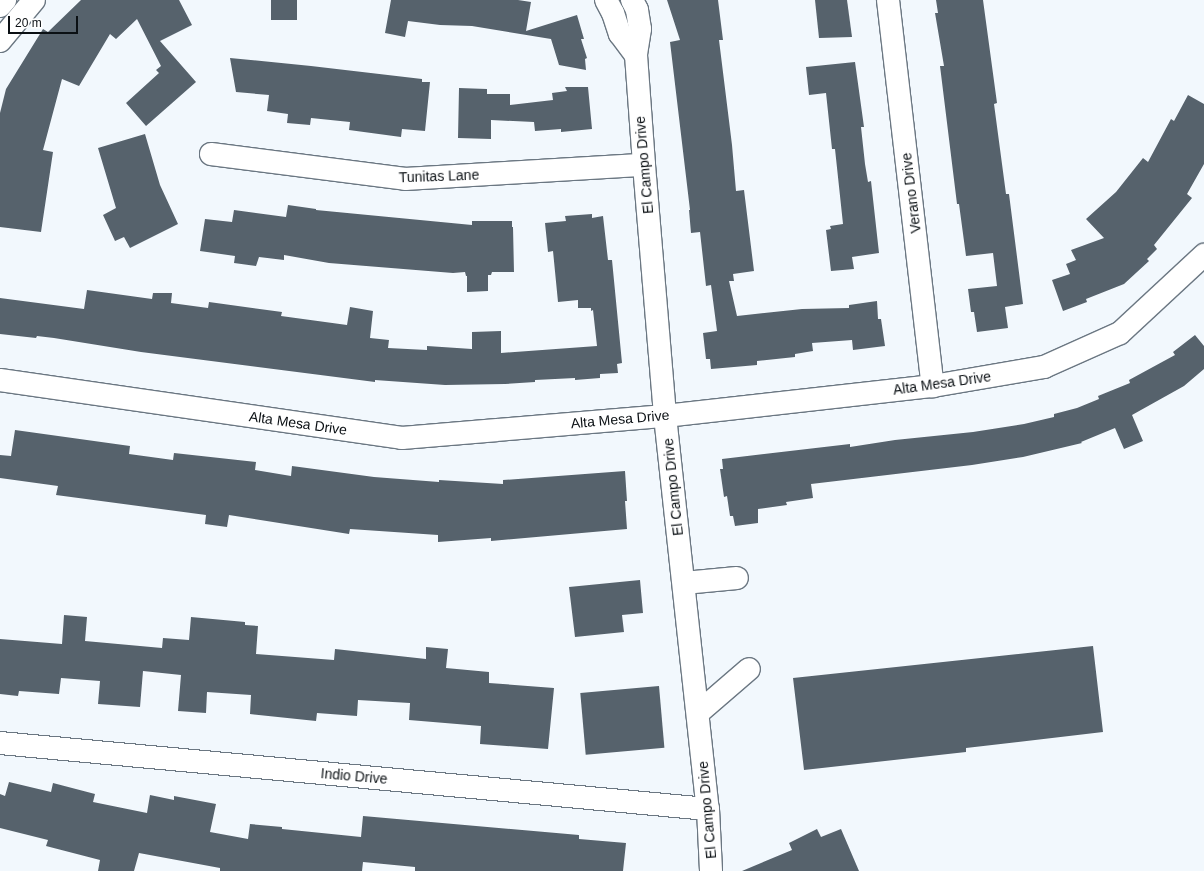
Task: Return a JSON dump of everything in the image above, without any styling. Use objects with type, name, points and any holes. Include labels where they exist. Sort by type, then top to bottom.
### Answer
[{"type":"street","points":[[0,6],[5,0]]},
{"type":"street","points":[[0,41],[34,0]]},
{"type":"street","points":[[606,0],[613,13],[620,34],[636,56]]},
{"type":"street","name":"El Campo Drive","points":[[632,0],[640,29],[636,56],[665,416],[708,809],[711,871]]},
{"type":"street","name":"Verano Drive","points":[[888,0],[933,386]]},
{"type":"street","name":"Tunitas Lane","points":[[211,154],[405,179],[644,165]]},
{"type":"street","name":"Alta Mesa Drive","points":[[0,380],[402,438],[665,416],[933,386],[1044,367],[1120,333],[1204,254]]},
{"type":"street","points":[[684,583],[737,578]]},
{"type":"street","points":[[698,713],[748,669]]},
{"type":"street","name":"Indio Drive","points":[[0,743],[708,809]]},
{"type":"building","points":[[81,0],[179,0],[192,25],[160,41],[196,82],[146,126],[126,103],[159,73],[156,70],[161,66],[137,19],[116,39],[110,34],[79,86],[62,79],[43,150],[53,152],[41,232],[0,227],[0,113],[6,89],[43,29],[48,32]]},
{"type":"building","points":[[271,0],[297,0],[297,20],[271,20]]},
{"type":"building","points":[[391,0],[518,0],[531,2],[526,31],[577,15],[584,39],[581,39],[587,58],[585,59],[586,70],[559,65],[551,39],[472,26],[440,25],[408,21],[405,37],[385,33]]},
{"type":"building","points":[[667,0],[718,0],[723,40],[719,40],[736,191],[744,190],[754,271],[733,274],[734,281],[729,281],[737,316],[802,309],[849,308],[849,305],[877,301],[878,319],[881,319],[885,346],[853,350],[852,340],[812,343],[813,351],[795,354],[795,357],[757,361],[757,365],[711,369],[710,359],[706,359],[703,333],[717,331],[711,285],[706,286],[700,232],[691,233],[690,210],[670,42],[680,40]]},
{"type":"building","points":[[815,0],[847,0],[852,37],[819,38]]},
{"type":"building","points":[[936,0],[983,0],[997,103],[994,104],[1006,194],[1009,194],[1023,304],[1005,307],[1008,328],[977,332],[974,312],[971,312],[968,289],[997,286],[993,253],[966,256],[959,204],[957,204],[940,66],[944,66],[935,13],[938,13]]},
{"type":"building","points":[[230,58],[422,79],[422,82],[430,82],[425,131],[402,129],[401,137],[349,130],[350,122],[311,118],[310,125],[287,123],[288,114],[267,111],[269,95],[236,92]]},
{"type":"building","points":[[855,62],[864,127],[861,127],[865,164],[868,182],[871,181],[879,253],[852,257],[854,269],[831,271],[826,230],[831,229],[830,226],[843,224],[835,149],[832,149],[826,93],[809,95],[806,67]]},
{"type":"building","points":[[565,87],[588,87],[592,129],[561,132],[561,129],[535,131],[534,122],[491,120],[491,139],[458,138],[459,88],[487,89],[487,94],[510,94],[510,105],[553,100],[552,93],[567,91]]},
{"type":"building","points":[[1188,95],[1204,104],[1204,164],[1187,194],[1192,198],[1154,245],[1157,249],[1147,259],[1149,261],[1124,284],[1086,299],[1087,302],[1063,311],[1052,280],[1070,274],[1066,264],[1076,260],[1071,250],[1104,238],[1086,219],[1116,192],[1143,158],[1148,162],[1171,119],[1174,121]]},
{"type":"building","points":[[145,134],[160,185],[178,224],[130,248],[124,237],[115,241],[103,215],[116,208],[98,148]]},
{"type":"building","points":[[288,205],[316,210],[472,225],[472,221],[512,221],[514,272],[492,272],[491,275],[488,275],[488,291],[467,292],[467,276],[465,272],[453,273],[329,263],[284,255],[284,260],[259,257],[256,266],[234,263],[235,256],[200,251],[205,219],[232,222],[234,210],[286,217]]},
{"type":"building","points":[[592,214],[592,218],[603,216],[608,260],[612,260],[622,363],[617,364],[618,373],[600,374],[600,378],[575,380],[575,378],[535,380],[535,382],[505,384],[445,385],[375,380],[375,382],[141,352],[54,338],[37,336],[36,338],[0,334],[0,298],[84,309],[87,290],[152,299],[153,293],[172,293],[171,303],[208,308],[209,302],[282,312],[281,316],[347,325],[350,307],[373,311],[370,338],[389,340],[388,348],[427,350],[427,346],[472,349],[472,332],[501,331],[501,353],[597,346],[593,310],[591,311],[591,308],[578,308],[578,300],[558,302],[553,251],[548,252],[545,223],[566,221],[565,216]]},
{"type":"building","points":[[1195,335],[1204,346],[1204,369],[1184,386],[1132,415],[1143,441],[1124,449],[1115,428],[1081,442],[1082,443],[1023,457],[972,465],[811,484],[813,498],[786,502],[787,505],[758,509],[758,523],[735,526],[733,516],[730,516],[727,496],[724,497],[720,469],[723,469],[722,459],[850,444],[850,447],[895,440],[973,432],[1024,424],[1054,417],[1054,414],[1077,408],[1099,399],[1098,396],[1130,383],[1129,380],[1175,355],[1173,352]]},
{"type":"building","points":[[15,430],[130,446],[129,454],[173,460],[174,453],[256,462],[255,470],[291,476],[292,466],[374,477],[439,482],[439,480],[503,484],[503,480],[625,471],[627,529],[491,541],[491,538],[438,542],[438,535],[350,529],[349,534],[229,515],[227,527],[205,524],[206,515],[56,495],[58,486],[0,478],[0,455],[11,456]]},
{"type":"building","points":[[640,580],[643,613],[622,615],[624,632],[575,637],[569,587]]},
{"type":"building","points":[[64,615],[87,617],[85,641],[162,648],[163,638],[189,640],[191,617],[245,622],[245,625],[258,626],[256,654],[334,660],[335,649],[426,659],[426,647],[448,649],[446,668],[489,672],[489,683],[554,688],[548,749],[480,744],[481,726],[409,720],[410,703],[358,700],[357,716],[317,713],[316,721],[250,714],[251,695],[207,692],[206,713],[178,711],[181,675],[143,671],[140,707],[98,704],[100,681],[61,678],[59,694],[19,691],[18,696],[0,694],[0,639],[62,644]]},
{"type":"building","points":[[1093,646],[1103,732],[966,748],[966,752],[804,770],[793,678]]},
{"type":"building","points":[[659,686],[664,748],[586,755],[580,693]]},
{"type":"building","points":[[9,782],[51,792],[53,783],[95,794],[93,802],[147,813],[150,795],[174,800],[174,796],[216,804],[210,832],[248,839],[250,824],[282,827],[282,829],[361,837],[363,816],[579,835],[579,839],[626,843],[623,871],[415,871],[415,867],[363,862],[362,871],[220,871],[220,868],[139,853],[134,871],[98,871],[100,860],[46,846],[48,840],[0,828],[0,794],[5,796]]},
{"type":"building","points":[[817,829],[821,837],[841,829],[859,871],[742,871],[792,850],[789,843]]}]
